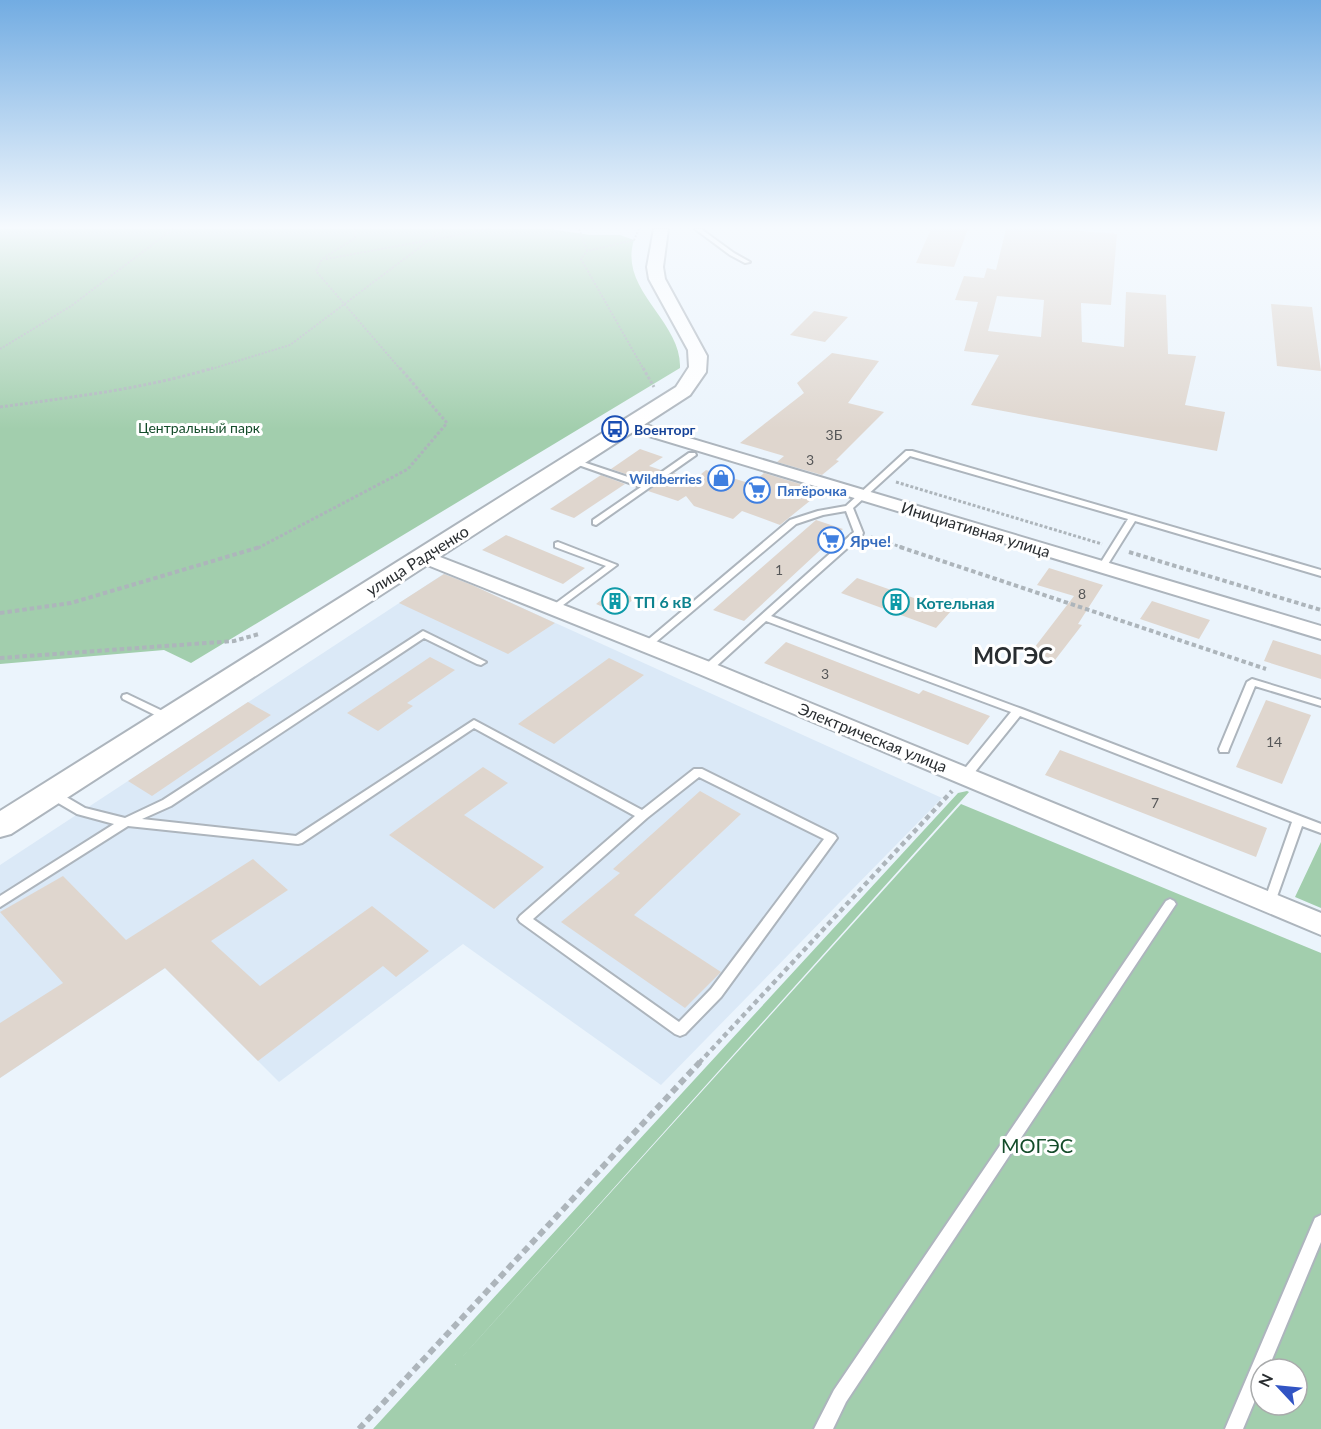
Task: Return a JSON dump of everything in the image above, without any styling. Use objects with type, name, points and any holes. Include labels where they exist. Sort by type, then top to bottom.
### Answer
[{"type":"street","name":"улица Радченко","points":[[0,826],[422,556],[632,426],[683,391],[696,374],[700,362],[697,350],[666,296]]},
{"type":"street","name":"Инициативная улица","points":[[632,426],[1321,633]]},
{"type":"street","name":"Электрическая улица","points":[[422,556],[966,775],[1321,924]]},
{"type":"lane","points":[[647,645],[793,522],[821,513],[849,508],[909,453],[1321,573]]},
{"type":"lane","points":[[596,522],[692,455]]},
{"type":"lane","points":[[574,462],[646,486]]},
{"type":"lane","points":[[707,669],[767,618],[859,533],[849,508]]},
{"type":"lane","points":[[1102,567],[1134,518]]},
{"type":"lane","points":[[555,608],[613,565],[558,545]]},
{"type":"lane","points":[[767,618],[1018,711],[1321,829]]},
{"type":"lane","points":[[0,902],[126,822],[167,803],[423,634],[481,662]]},
{"type":"lane","points":[[1224,749],[1252,682],[1321,703]]},
{"type":"lane","points":[[127,697],[170,718]]},
{"type":"lane","points":[[966,775],[1018,711]]},
{"type":"lane","points":[[52,794],[81,811],[126,822],[298,840],[474,723],[644,816]]},
{"type":"lane","points":[[698,772],[831,838],[716,993],[680,1030],[524,919],[644,816],[698,772]]},
{"type":"lane","points":[[1270,902],[1298,820]]},
{"type":"lane","points":[[822,1429],[840,1396],[896,1311],[1170,904]]},
{"type":"lane","points":[[1234,1429],[1321,1223]]},
{"type":"path","points":[[0,349],[84,296]]},
{"type":"path","points":[[0,614],[71,603],[254,550],[408,469],[437,438],[447,423],[337,296]]},
{"type":"path","points":[[0,407],[177,379],[290,345],[355,296]]},
{"type":"path","points":[[602,296],[657,394]]},
{"type":"path","points":[[859,533],[1276,672]]},
{"type":"path","points":[[0,658],[234,641],[266,632]]},
{"type":"path","points":[[359,1429],[966,775]]},
{"type":"shaded area","points":[[445,573],[942,798],[661,1085],[463,944],[279,1082],[165,968],[0,1078],[0,865]]},
{"type":"green space","name":"Центральный парк","points":[[0,296],[646,296],[671,335],[678,351],[680,368],[191,663],[164,650],[0,664]]},
{"type":"green space","name":"МОГЭС","points":[[969,792],[455,1365],[961,804],[1321,953],[1321,1429],[373,1429],[958,793]]},
{"type":"green space","points":[[1321,842],[1321,908],[1295,897]]},
{"type":"building","points":[[957,296],[1112,296],[1111,305],[1081,303],[1082,342],[1124,347],[1126,296],[1166,296],[1168,354],[1196,356],[1185,405],[1225,412],[1217,451],[971,405],[999,355],[964,351],[978,302],[955,300]],"holes":[[[997,296],[1044,300],[1041,337],[988,331]]]},
{"type":"building","points":[[1271,304],[1312,307],[1321,371],[1277,366]]},
{"type":"building","points":[[814,311],[848,317],[825,342],[790,335]]},
{"type":"building","points":[[832,353],[879,361],[848,403],[884,412],[836,460],[839,461],[822,475],[777,462],[784,456],[740,443],[804,393],[797,383]]},
{"type":"building","points":[[640,449],[663,457],[649,466],[661,470],[646,481],[611,469]]},
{"type":"building","points":[[706,470],[752,484],[764,473],[810,487],[800,496],[811,500],[780,525],[742,511],[733,519],[694,506],[686,496],[678,501],[648,491],[674,473],[694,480]]},
{"type":"building","points":[[601,475],[625,484],[574,518],[550,509]]},
{"type":"building","points":[[816,520],[843,529],[744,621],[713,610]]},
{"type":"building","points":[[506,535],[585,568],[563,584],[482,550]]},
{"type":"building","points":[[1049,568],[1103,585],[1078,624],[1082,625],[1055,660],[1031,652],[1074,596],[1037,585]]},
{"type":"building","points":[[444,574],[555,623],[508,654],[399,603]]},
{"type":"building","name":"Котельная","points":[[857,578],[951,611],[936,628],[841,593]]},
{"type":"building","name":"ТП 6 кВ","points":[[614,590],[635,598],[617,613],[596,604]]},
{"type":"building","points":[[1152,601],[1210,620],[1199,639],[1140,619]]},
{"type":"building","points":[[1273,640],[1321,655],[1321,679],[1264,661]]},
{"type":"building","points":[[786,642],[919,694],[923,690],[990,716],[968,745],[764,663]]},
{"type":"building","points":[[430,657],[455,670],[407,703],[413,706],[378,731],[347,713]]},
{"type":"building","points":[[609,658],[644,675],[554,744],[518,724]]},
{"type":"building","points":[[1266,700],[1311,715],[1282,784],[1236,767]]},
{"type":"building","points":[[248,702],[271,715],[152,796],[128,781]]},
{"type":"building","points":[[1060,750],[1267,828],[1256,857],[1045,775]]},
{"type":"building","points":[[483,767],[508,783],[464,815],[544,867],[494,909],[389,835]]},
{"type":"building","points":[[700,791],[741,814],[634,915],[721,972],[685,1008],[561,922],[620,873],[613,869]]},
{"type":"building","points":[[253,859],[288,890],[211,941],[260,986],[372,906],[429,951],[396,977],[383,966],[258,1061],[165,968],[0,1078],[0,1023],[63,983],[0,912],[63,876],[126,940]]},
{"type":"place","name":"Военторг","points":[[615,429]]},
{"type":"place","name":"Wildberries","points":[[721,478]]},
{"type":"place","name":"Пятёрочка","points":[[757,490]]},
{"type":"place","name":"Ярче!","points":[[831,540]]},
{"type":"place","name":"ТП 6 кВ","points":[[615,601]]},
{"type":"place","name":"Котельная","points":[[896,602]]},
{"type":"district","name":"МОГЭС","points":[[1013,655]]}]
